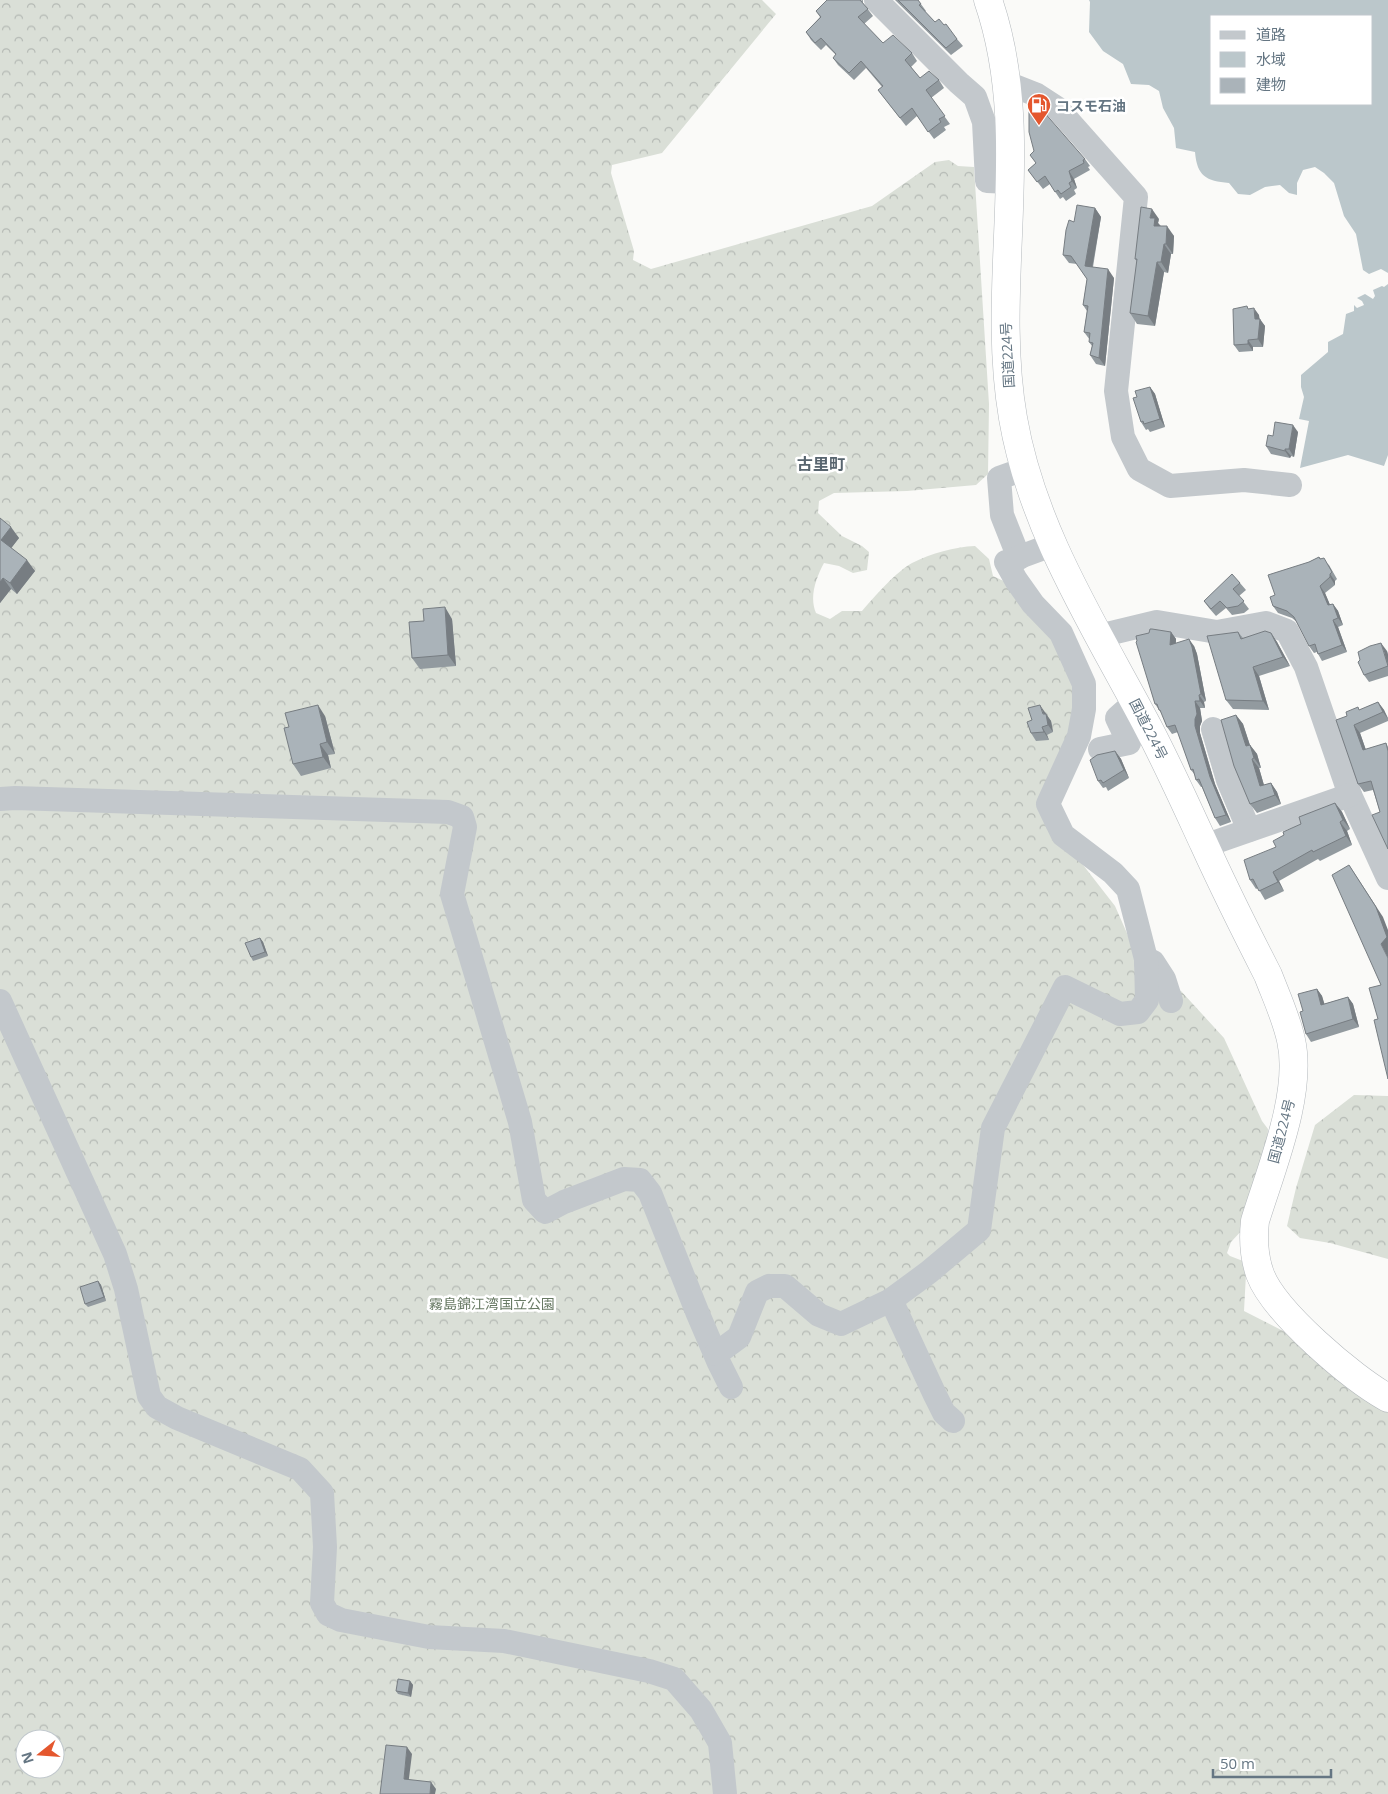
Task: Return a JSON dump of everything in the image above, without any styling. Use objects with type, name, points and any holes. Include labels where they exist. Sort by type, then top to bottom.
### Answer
[{"type":"highway","name":"国道224号","points":[[988,0],[1008,88],[1011,182],[1005,323],[1006,370],[1013,420],[1024,469],[1052,545],[1159,749],[1204,846],[1268,975],[1291,1040],[1294,1067],[1291,1102],[1255,1221],[1255,1253],[1260,1275],[1273,1297],[1300,1328],[1346,1369],[1388,1398]]},
{"type":"street","points":[[876,0],[975,97],[984,122],[987,181],[1011,182]]},
{"type":"street","points":[[959,83],[968,76],[1037,95],[1057,108],[1136,197],[1116,391],[1123,438],[1139,469],[1170,486],[1244,480],[1290,485]]},
{"type":"street","points":[[1019,558],[1002,515],[998,478],[1024,469]]},
{"type":"street","points":[[716,1354],[739,1337],[757,1292],[769,1286],[785,1286],[819,1315],[841,1324],[891,1300],[929,1272],[979,1230],[993,1128],[1064,987],[1120,1014],[1138,1012],[1147,1000],[1146,963],[1128,889],[1113,873],[1063,835],[1048,804],[1080,736],[1084,709],[1084,684],[1060,633],[1033,604],[1006,562],[1052,545]]},
{"type":"street","points":[[1099,636],[1156,622],[1217,632],[1266,623],[1287,631],[1306,668],[1350,795],[1388,878]]},
{"type":"street","points":[[1100,749],[1129,743],[1117,718],[1135,702]]},
{"type":"street","points":[[1213,729],[1228,780],[1249,830]]},
{"type":"street","points":[[1204,846],[1350,795]]},
{"type":"street","points":[[0,799],[448,812],[462,817],[465,827],[452,894],[520,1122],[534,1200],[545,1212],[564,1202],[624,1179],[640,1180],[650,1193],[698,1314],[731,1387]]},
{"type":"street","points":[[1146,963],[1153,962],[1164,979],[1171,1001]]},
{"type":"street","points":[[0,1001],[115,1254],[126,1289],[149,1396],[157,1406],[177,1418],[300,1469],[322,1493],[325,1547],[322,1603],[328,1614],[341,1620],[429,1636],[504,1641],[649,1671],[674,1679],[701,1710],[720,1742],[725,1794]]},
{"type":"street","points":[[891,1300],[934,1395],[944,1413],[953,1421]]},
{"type":"green space","name":"霧島錦江湾国立公園","points":[[0,0],[762,0],[776,14],[662,153],[612,165],[611,173],[634,251],[633,260],[651,269],[872,206],[935,162],[949,160],[958,166],[974,167],[989,404],[988,474],[976,485],[907,491],[834,493],[819,501],[818,513],[842,536],[862,546],[869,552],[867,570],[853,573],[839,566],[824,563],[814,588],[814,607],[816,613],[830,619],[842,611],[862,611],[893,578],[912,563],[943,551],[975,546],[989,559],[993,576],[1012,585],[1060,639],[1079,698],[1078,721],[1047,795],[1080,861],[1115,906],[1137,956],[1138,981],[1181,991],[1224,1038],[1262,1121],[1268,1129],[1267,1148],[1244,1228],[1231,1242],[1227,1253],[1243,1261],[1246,1274],[1244,1311],[1291,1335],[1388,1409],[1388,1794],[0,1794]]},
{"type":"green space","points":[[1354,1095],[1388,1096],[1388,1259],[1330,1243],[1300,1238],[1287,1226],[1315,1125]]},
{"type":"water","points":[[1089,0],[1388,0],[1388,273],[1381,269],[1369,274],[1363,270],[1356,234],[1344,216],[1334,183],[1315,167],[1303,170],[1297,183],[1297,195],[1289,193],[1280,185],[1265,187],[1250,195],[1238,194],[1229,183],[1214,181],[1204,176],[1198,167],[1195,152],[1176,148],[1174,128],[1163,108],[1159,91],[1149,85],[1131,84],[1123,64],[1103,51],[1089,32]]},
{"type":"water","points":[[1388,284],[1388,455],[1384,466],[1348,455],[1300,468],[1309,421],[1299,419],[1304,397],[1301,387],[1301,375],[1328,352],[1328,342],[1343,334],[1346,314],[1354,311],[1354,305],[1357,308],[1364,305],[1357,298],[1365,294],[1373,299],[1375,296],[1373,290]]},
{"type":"building","points":[[827,0],[860,0],[868,9],[858,17],[883,43],[893,35],[912,53],[905,60],[920,78],[929,71],[939,80],[926,90],[945,116],[939,119],[941,122],[928,132],[912,108],[900,118],[878,90],[883,86],[861,61],[849,73],[833,58],[836,54],[821,38],[815,43],[806,32],[821,17],[816,11]]},
{"type":"building","points":[[898,0],[918,0],[921,4],[919,5],[935,22],[939,19],[944,25],[946,24],[957,39],[946,48]]},
{"type":"building","points":[[1036,106],[1043,111],[1085,159],[1083,160],[1084,163],[1069,171],[1072,181],[1069,183],[1071,187],[1061,194],[1058,190],[1055,192],[1045,176],[1037,182],[1028,170],[1036,163],[1030,155],[1034,151],[1029,132],[1029,107]]},
{"type":"building","points":[[1077,205],[1095,208],[1085,266],[1108,269],[1099,358],[1090,355],[1093,343],[1089,342],[1090,333],[1084,332],[1088,306],[1083,305],[1087,279],[1071,256],[1063,255],[1066,230],[1069,220],[1074,222]]},
{"type":"building","points":[[1141,207],[1152,209],[1150,218],[1155,218],[1154,226],[1167,226],[1166,244],[1164,244],[1161,262],[1157,262],[1148,316],[1130,313]]},
{"type":"building","points":[[1247,306],[1248,309],[1254,308],[1255,319],[1260,319],[1258,339],[1248,340],[1248,344],[1234,345],[1233,309]]},
{"type":"building","points":[[1150,387],[1160,419],[1144,424],[1143,421],[1141,422],[1133,398],[1137,397],[1135,391]]},
{"type":"building","points":[[1275,422],[1293,425],[1289,449],[1285,449],[1285,451],[1266,446],[1268,435],[1273,436]]},
{"type":"building","points":[[0,518],[11,527],[1,540],[27,560],[10,583],[3,578],[0,582]]},
{"type":"building","points":[[1319,557],[1320,559],[1324,558],[1332,572],[1330,577],[1320,586],[1328,605],[1333,604],[1338,618],[1333,620],[1342,645],[1318,654],[1315,644],[1309,646],[1294,617],[1287,611],[1273,606],[1270,597],[1275,595],[1268,575]]},
{"type":"building","points":[[1232,574],[1240,583],[1233,589],[1244,601],[1238,606],[1227,608],[1220,601],[1211,609],[1204,601]]},
{"type":"building","points":[[445,607],[448,655],[412,658],[409,622],[424,621],[423,609]]},
{"type":"building","points":[[1150,629],[1171,632],[1170,645],[1189,639],[1201,694],[1199,695],[1200,701],[1195,701],[1197,714],[1195,726],[1210,777],[1226,815],[1215,818],[1199,779],[1196,780],[1193,769],[1191,770],[1175,725],[1167,727],[1157,704],[1155,704],[1136,642],[1136,636],[1149,633]]},
{"type":"building","points":[[1265,631],[1271,633],[1283,657],[1253,667],[1263,701],[1226,700],[1207,636],[1238,632],[1241,639]]},
{"type":"building","points":[[1381,643],[1388,666],[1364,675],[1358,662],[1360,660],[1358,652]]},
{"type":"building","points":[[1378,702],[1383,712],[1354,725],[1363,750],[1386,743],[1388,751],[1388,849],[1372,815],[1380,812],[1371,781],[1358,784],[1336,720],[1347,716],[1346,712],[1358,707],[1359,710]]},
{"type":"building","points":[[318,705],[327,742],[320,744],[323,757],[293,764],[284,728],[289,727],[285,713]]},
{"type":"building","points":[[1040,705],[1043,714],[1046,714],[1048,725],[1042,727],[1044,732],[1031,733],[1027,722],[1032,720],[1028,708]]},
{"type":"building","points":[[1236,715],[1246,746],[1250,745],[1260,786],[1271,783],[1275,795],[1250,804],[1234,766],[1221,720]]},
{"type":"building","points":[[1115,751],[1124,770],[1103,783],[1101,780],[1098,781],[1090,760],[1097,755]]},
{"type":"building","points":[[1335,803],[1343,820],[1340,822],[1346,836],[1313,852],[1312,850],[1273,872],[1278,882],[1259,891],[1253,879],[1250,880],[1244,860],[1276,847],[1273,841],[1284,835],[1283,832],[1301,824],[1299,817]]},
{"type":"building","points":[[1349,865],[1376,907],[1387,937],[1381,944],[1388,958],[1388,1079],[1374,1020],[1378,1019],[1369,988],[1381,985],[1332,875]]},
{"type":"building","points":[[260,938],[265,952],[251,957],[245,943]]},
{"type":"building","points":[[1317,989],[1321,1005],[1348,997],[1353,1019],[1306,1034],[1300,1012],[1303,1011],[1298,994]]},
{"type":"building","points":[[98,1281],[104,1297],[85,1304],[80,1287]]},
{"type":"building","points":[[398,1679],[410,1681],[408,1693],[396,1691]]},
{"type":"building","points":[[386,1745],[407,1747],[404,1779],[431,1782],[430,1794],[380,1794]]},
{"type":"place","name":"コスモ石油","points":[[1039,126]]},
{"type":"district","name":"古里町","points":[[821,464]]}]
